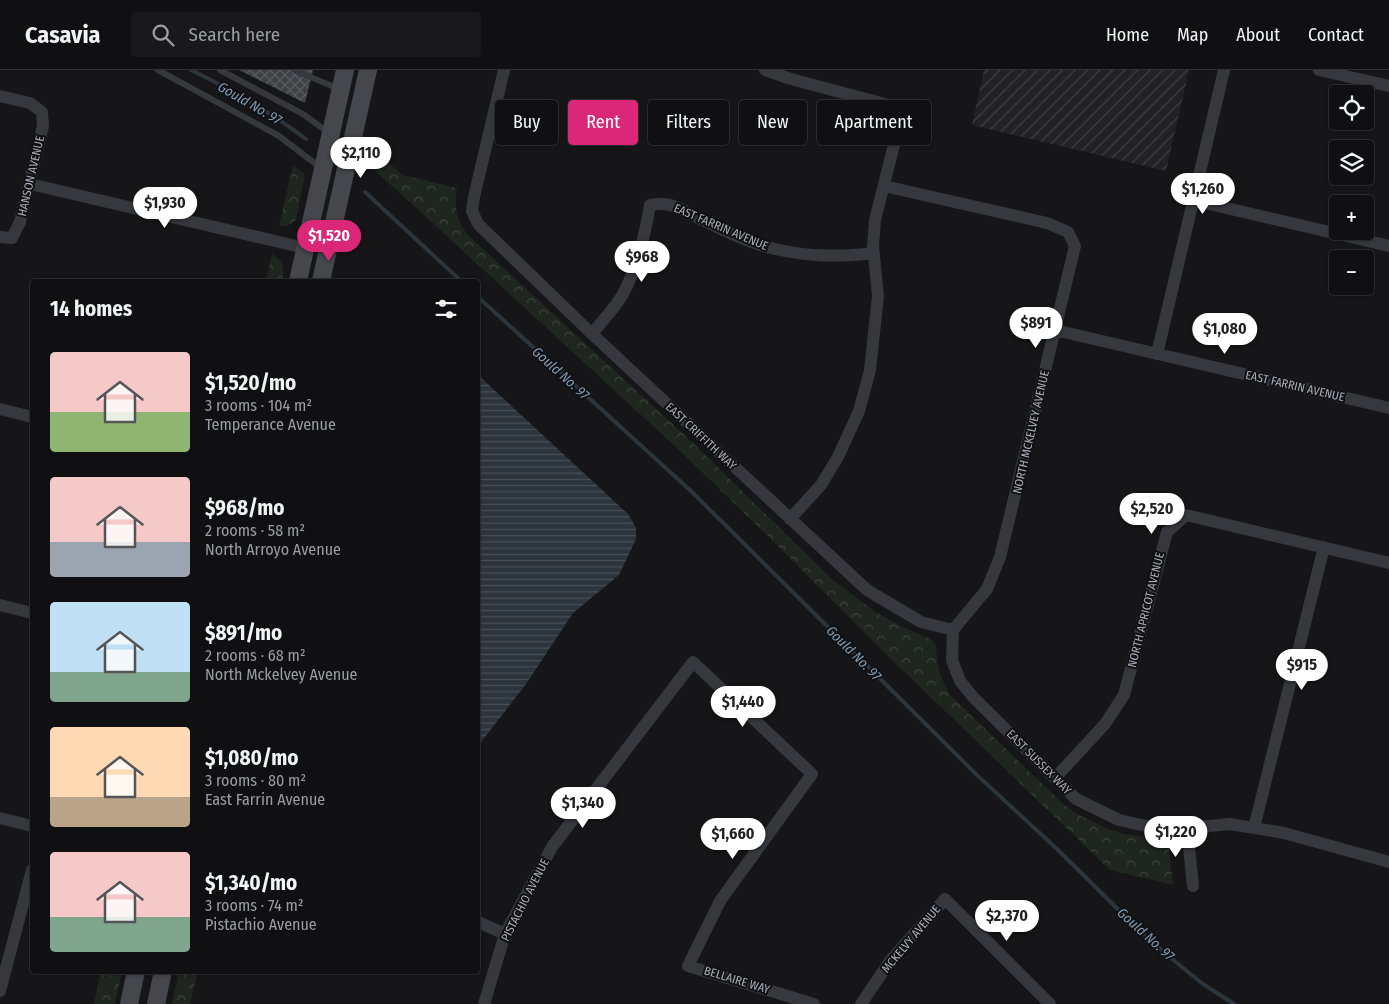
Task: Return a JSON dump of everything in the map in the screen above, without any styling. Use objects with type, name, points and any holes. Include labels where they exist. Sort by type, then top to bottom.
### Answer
[{"type":"main road","points":[[298,279],[344,70]]},
{"type":"main road","points":[[320,279],[368,70]]},
{"type":"main road","points":[[305,248],[313,261],[312,279]]},
{"type":"main road","points":[[129,1004],[135,974]]},
{"type":"main road","points":[[156,1004],[162,974]]},
{"type":"street","name":"EAST CRIFFITH WAY","points":[[504,70],[474,197],[472,211],[478,224],[592,334],[868,590],[921,622],[953,630]]},
{"type":"street","points":[[765,70],[791,79],[886,104],[892,112],[898,129],[875,220],[874,253],[878,296],[870,370],[859,411],[838,457],[821,485],[790,519]]},
{"type":"street","points":[[1319,70],[1389,86]]},
{"type":"street","points":[[1156,354],[1221,71]]},
{"type":"street","name":"HANSON AVENUE","points":[[0,96],[30,103],[42,112],[43,126],[20,222],[6,237]]},
{"type":"street","points":[[30,184],[305,248]]},
{"type":"street","name":"NORTH MCKELVEY AVENUE","points":[[884,186],[1047,223],[1068,232],[1075,246],[1000,558],[987,589],[953,630]]},
{"type":"street","points":[[1192,200],[1389,246]]},
{"type":"street","name":"EAST FARRIN AVENUE","points":[[592,334],[622,294],[636,264],[644,237],[650,204],[657,202],[677,206],[706,222],[773,249],[808,255],[839,257],[874,253]]},
{"type":"street","name":"EAST FARRIN AVENUE","points":[[1055,330],[1389,408]]},
{"type":"street","points":[[0,409],[30,416]]},
{"type":"street","name":"NORTH APRICOT AVENUE","points":[[1055,778],[1105,724],[1124,695],[1167,532],[1186,514],[1389,563]]},
{"type":"street","points":[[1254,828],[1324,547]]},
{"type":"street","points":[[0,605],[30,612]]},
{"type":"street","name":"EAST SUSSEX WAY","points":[[953,630],[952,660],[960,681],[974,698],[1076,799],[1119,820],[1146,826],[1187,828],[1230,824],[1284,833],[1389,862]]},
{"type":"street","name":"PISTACHIO AVENUE","points":[[484,1004],[505,934],[552,847],[693,662],[812,774],[720,901],[688,966]]},
{"type":"street","points":[[0,818],[30,826]]},
{"type":"street","points":[[1187,828],[1193,886]]},
{"type":"street","points":[[0,991],[30,878]]},
{"type":"street","name":"MCKELVY AVENUE","points":[[861,1004],[890,961],[945,899],[1050,1004]]},
{"type":"street","points":[[480,923],[505,934]]},
{"type":"street","name":"BELLAIRE WAY","points":[[688,966],[814,1004]]},
{"type":"lane","points":[[158,70],[279,136],[322,169]]},
{"type":"lane","points":[[220,70],[303,114],[330,134]]},
{"type":"lane","points":[[294,70],[340,89]]},
{"type":"shaded area","points":[[984,70],[1189,70],[1166,171],[972,125]]},
{"type":"shaded area","points":[[480,377],[628,514],[636,528],[636,539],[619,575],[573,613],[526,684],[480,743]]},
{"type":"green space","points":[[370,148],[403,175],[457,188],[457,213],[468,235],[693,443],[834,581],[877,613],[931,639],[936,646],[940,675],[950,695],[1063,804],[1077,814],[1108,829],[1125,834],[1160,839],[1169,848],[1173,885],[1110,870],[888,656],[678,449],[367,164]]},
{"type":"green space","points":[[293,166],[305,174],[296,220],[287,226],[279,225]]},
{"type":"green space","points":[[272,254],[283,266],[282,279],[266,279]]},
{"type":"green space","points":[[100,974],[121,974],[115,1004],[94,1004]]},
{"type":"green space","points":[[178,974],[197,974],[190,1004],[172,1004]]},
{"type":"building","points":[[239,70],[313,70],[305,103]]},
{"type":"waterway","name":"Gould No. 97","points":[[191,70],[250,102],[306,139]]},
{"type":"waterway","name":"Gould No. 97","points":[[365,192],[459,279]]},
{"type":"waterway","name":"Gould No. 97","points":[[480,299],[691,491],[978,776],[1057,849],[1141,932],[1203,984],[1234,1004]]}]
